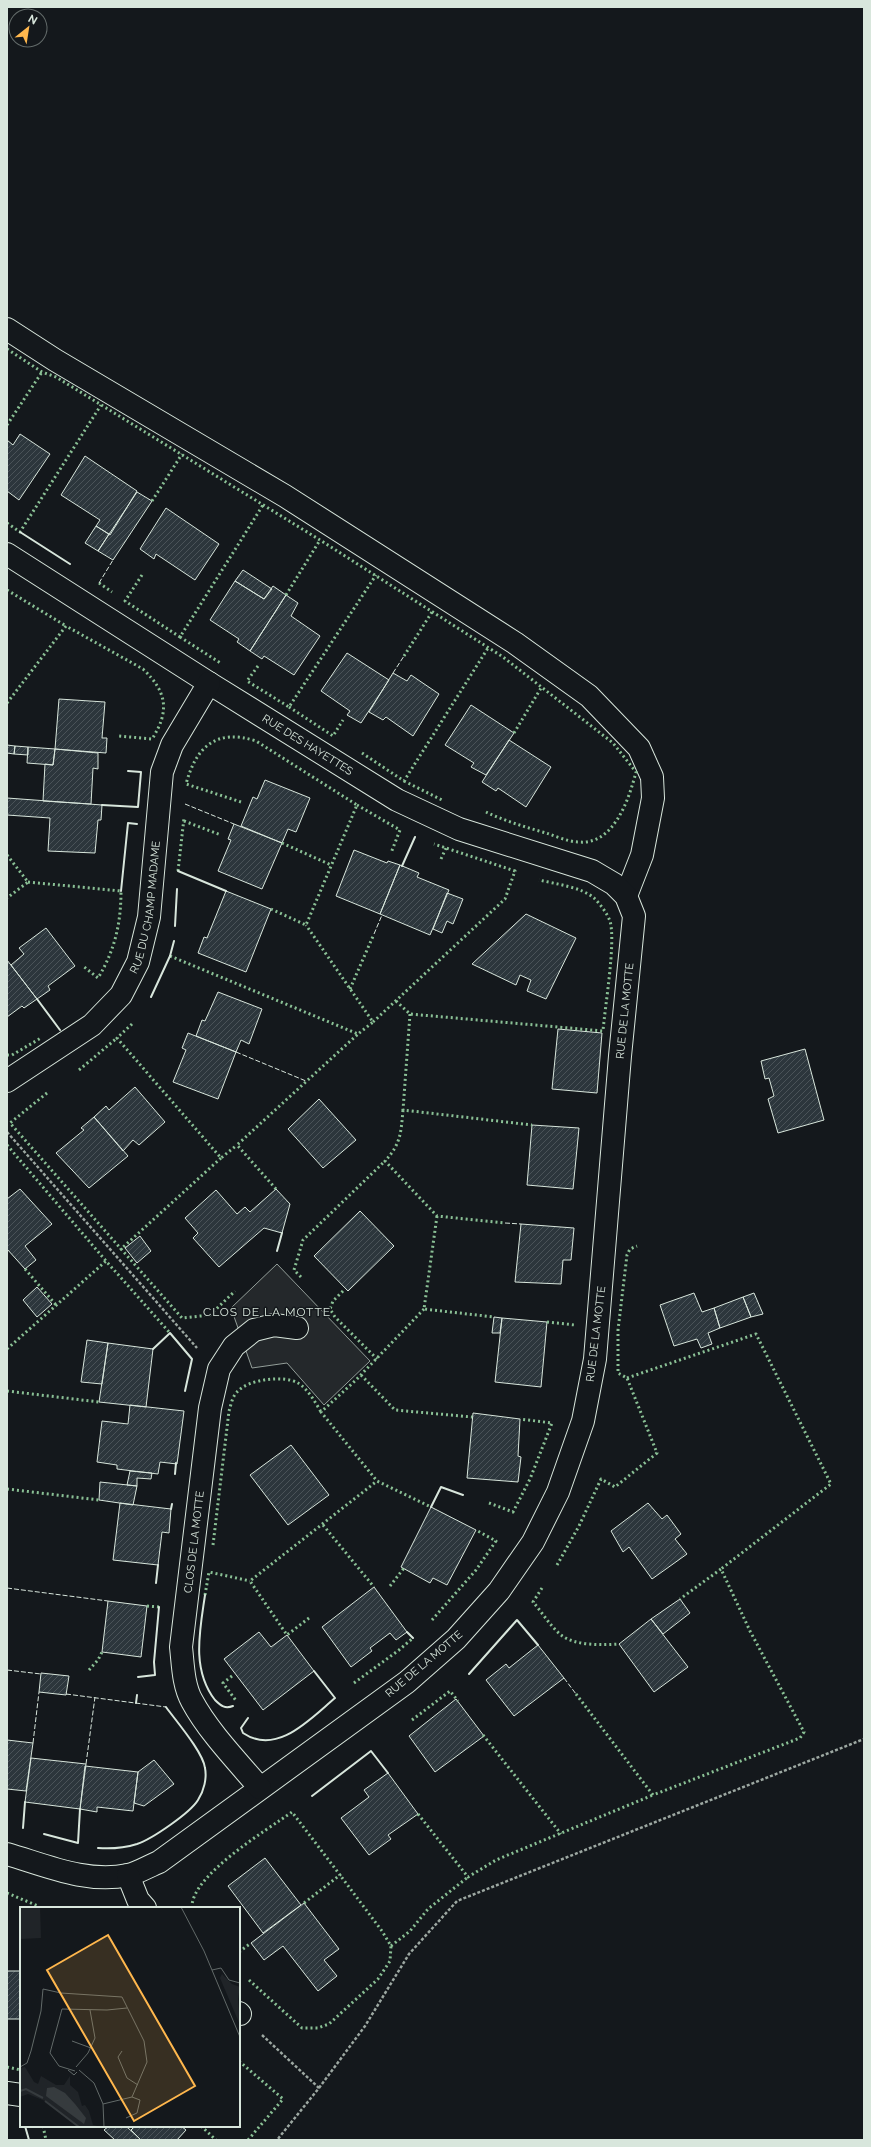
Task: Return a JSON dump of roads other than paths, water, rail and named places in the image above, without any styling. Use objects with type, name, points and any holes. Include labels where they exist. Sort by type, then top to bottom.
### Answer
[{"type":"street","points":[[7,329],[55,360],[285,496],[516,643],[589,696],[639,748],[652,777],[653,798],[642,855],[626,896]]},
{"type":"street","name":"RUE DES HAYETTES","points":[[7,554],[209,684],[397,800],[460,829],[592,871],[614,884],[626,896]]},
{"type":"street","name":"RUE DU CHAMP MADAME","points":[[7,1081],[92,1025],[121,995],[138,962],[149,917],[162,772],[172,745],[209,684]]},
{"type":"street","name":"RUE DE LA MOTTE","points":[[7,1854],[71,1873],[102,1877],[128,1875],[159,1862],[222,1818],[260,1788],[407,1682],[456,1639],[499,1591],[532,1542],[558,1492],[583,1421],[596,1359],[620,1056],[634,916],[626,896]]},
{"type":"street","name":"CLOS DE LA MOTTE","points":[[260,1788],[215,1734],[191,1700],[183,1672],[181,1647],[210,1408],[219,1369],[234,1346],[254,1330],[274,1325],[297,1328]]},
{"type":"street","points":[[128,1875],[138,1900],[144,1907]]},
{"type":"street","points":[[7,2093],[20,2095]]},
{"type":"district","name":"CLOS DE LA MOTTE","points":[[267,1312]]}]
